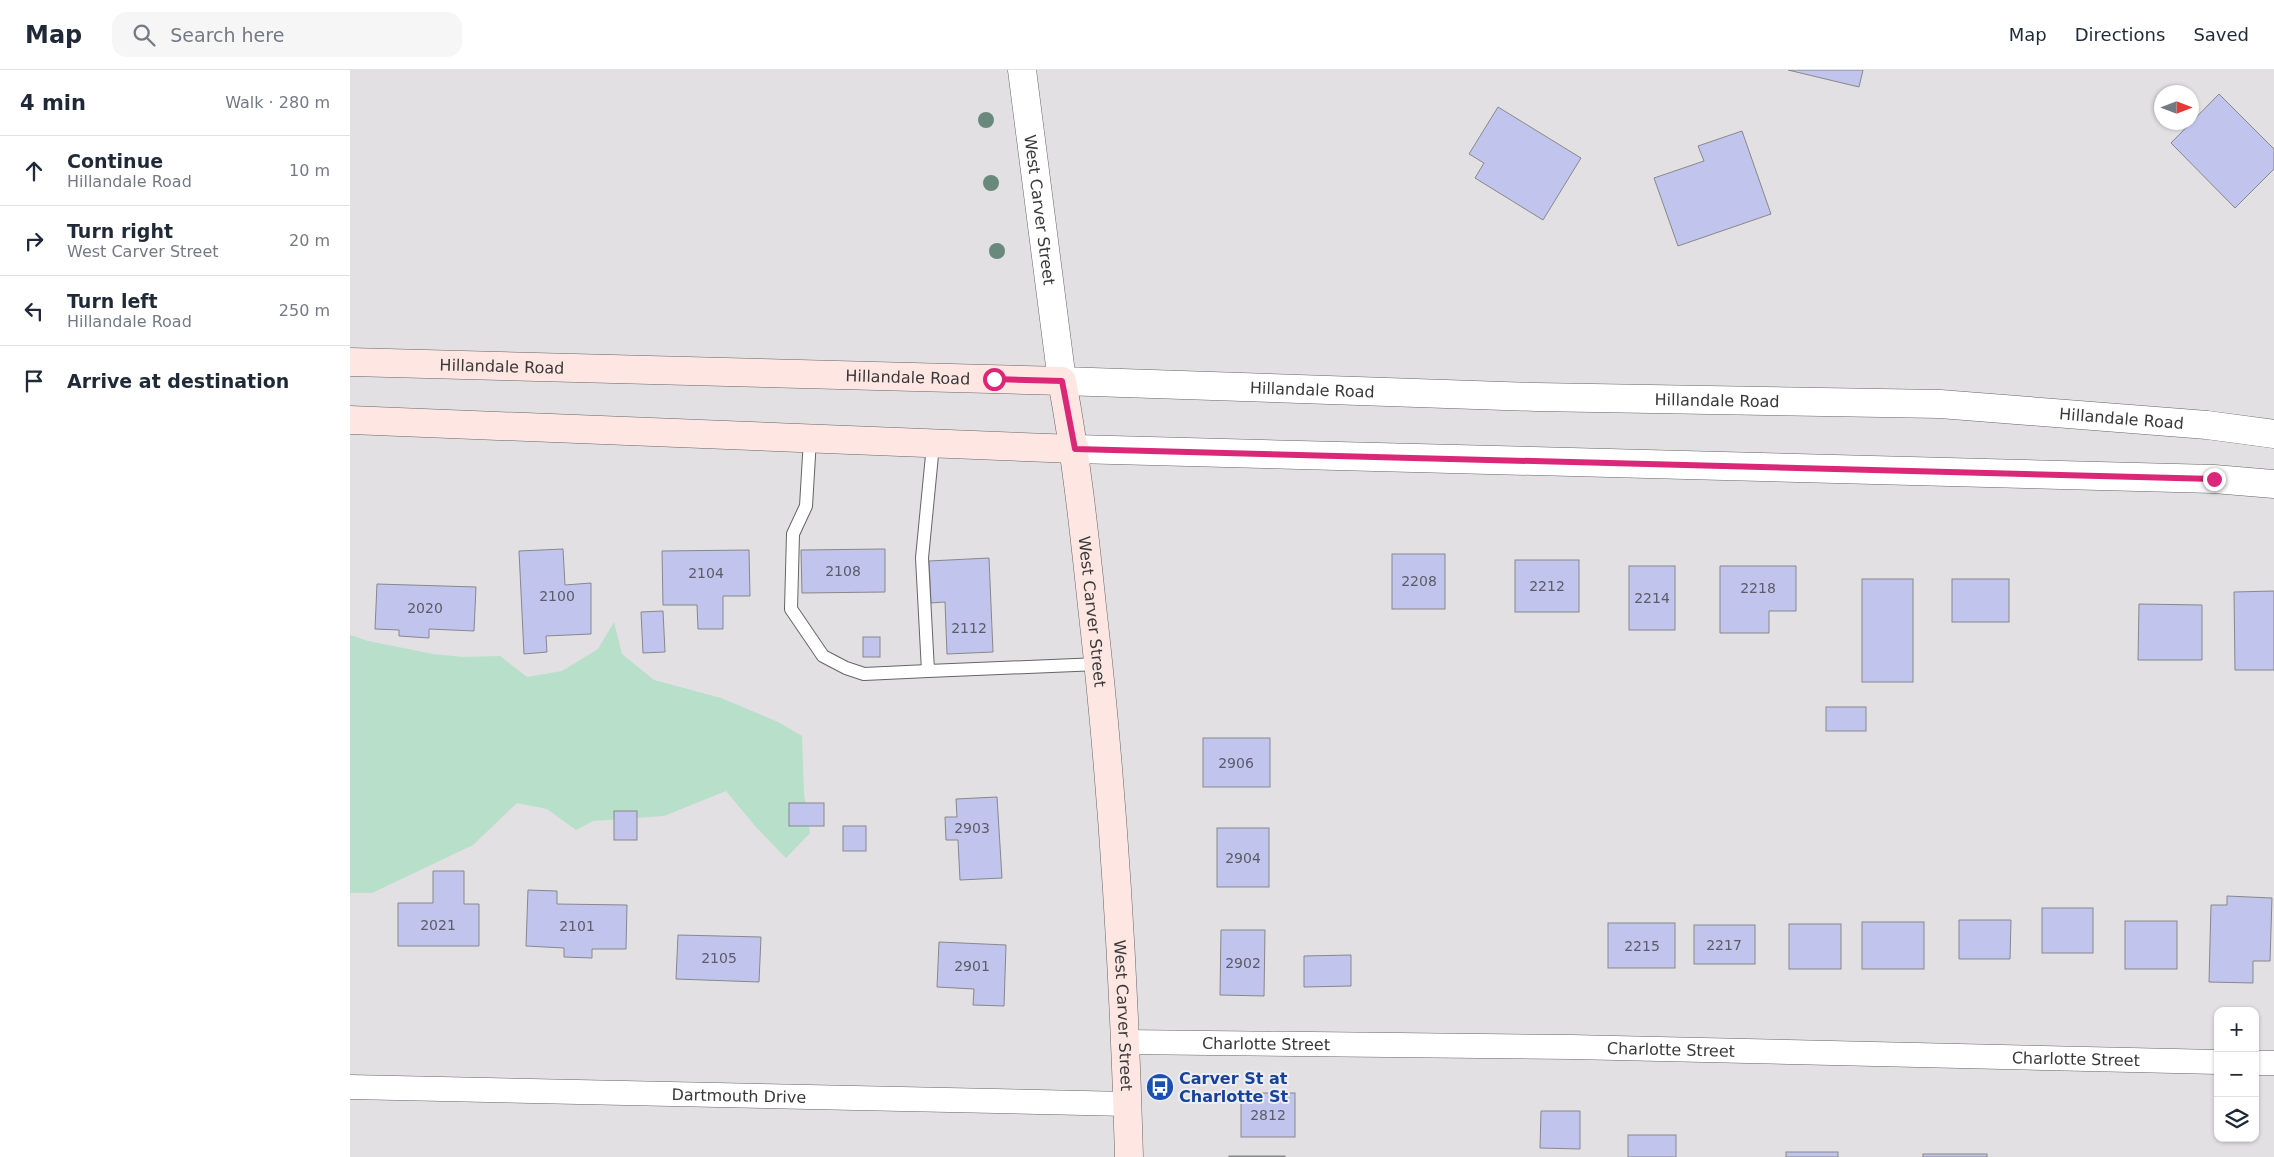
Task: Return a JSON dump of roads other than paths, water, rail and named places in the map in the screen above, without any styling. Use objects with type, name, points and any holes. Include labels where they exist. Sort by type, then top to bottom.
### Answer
[{"type":"main road","name":"Hillandale Road","points":[[350,362],[1062,381]]},
{"type":"main road","name":"West Carver Street","points":[[1062,381],[1075,449],[1099,664],[1111,809],[1130,1157]]},
{"type":"main road","points":[[350,420],[933,445],[1075,449]]},
{"type":"street","name":"West Carver Street","points":[[1022,70],[1062,381]]},
{"type":"street","name":"Hillandale Road","points":[[1062,381],[1536,398],[1940,404],[2207,425],[2274,434]]},
{"type":"street","points":[[1075,449],[2214,479],[2274,484]]},
{"type":"street","name":"Charlotte Street","points":[[1125,1042],[1572,1047],[2214,1062]]},
{"type":"street","points":[[2259,1063],[2274,1063]]},
{"type":"street","name":"Dartmouth Drive","points":[[350,1087],[1128,1104]]},
{"type":"lane","points":[[810,439],[806,506],[793,534],[791,609],[823,656],[846,668],[864,674],[1099,664]]},
{"type":"lane","points":[[928,670],[922,558],[933,445]]},
{"type":"place","name":"Carver St at Charlotte St","points":[[1160,1087]]}]
